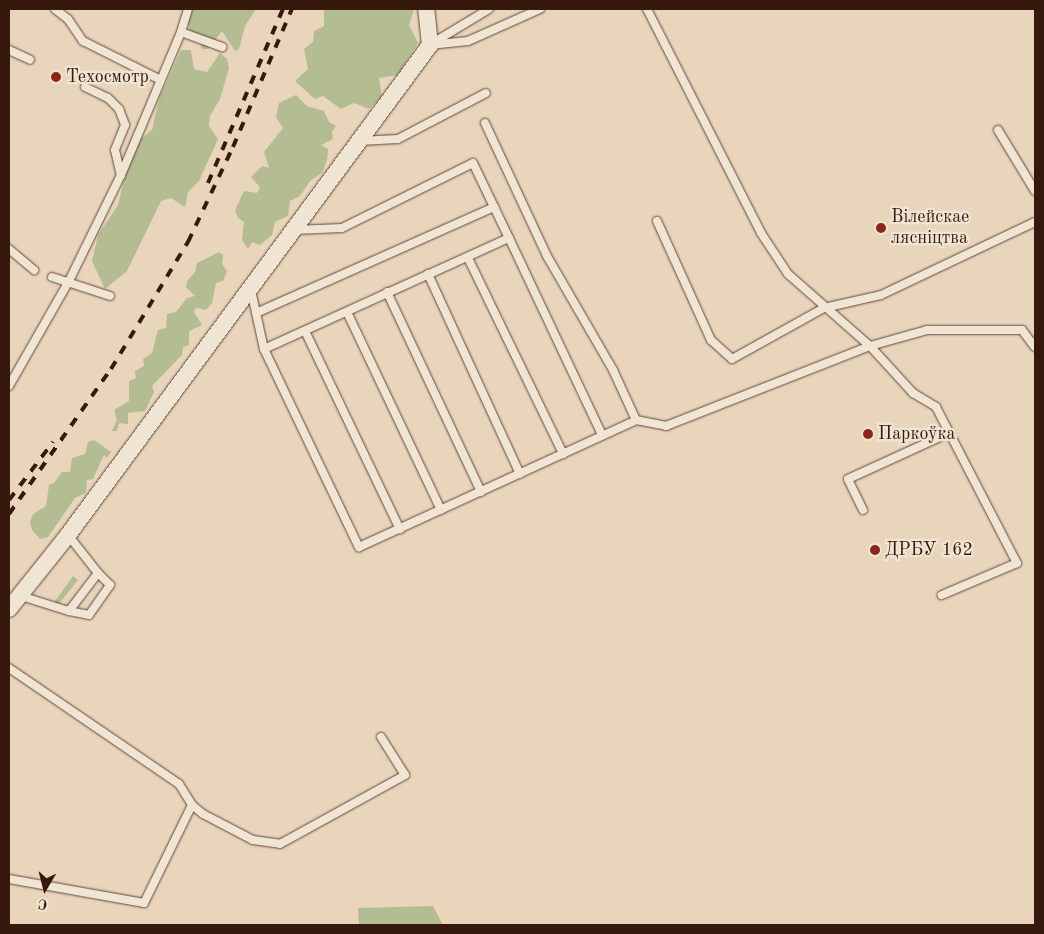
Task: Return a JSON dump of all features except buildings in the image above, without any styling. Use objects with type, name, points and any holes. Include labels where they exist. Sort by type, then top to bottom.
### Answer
[{"type":"street","points":[[9,609],[68,535],[250,285],[360,141],[430,45],[426,9]]},
{"type":"lane","points":[[55,9],[68,19],[83,42],[160,80]]},
{"type":"lane","points":[[9,386],[69,281],[122,175],[188,9]]},
{"type":"lane","points":[[430,45],[489,9]]},
{"type":"lane","points":[[430,45],[468,41],[540,9]]},
{"type":"lane","points":[[647,9],[761,233],[788,274],[824,308],[870,346],[913,393],[936,407],[1017,563],[942,595]]},
{"type":"lane","points":[[180,32],[222,47]]},
{"type":"lane","points":[[9,50],[30,60]]},
{"type":"lane","points":[[85,87],[108,98],[119,110],[126,125],[115,150],[122,175]]},
{"type":"lane","points":[[360,141],[398,139],[486,93]]},
{"type":"lane","points":[[485,123],[547,256],[613,370],[636,420]]},
{"type":"lane","points":[[998,130],[1035,191]]},
{"type":"lane","points":[[292,230],[342,228],[473,163],[602,435]]},
{"type":"lane","points":[[256,313],[494,207]]},
{"type":"lane","points":[[657,221],[711,340],[732,359],[824,308],[881,295],[1035,222]]},
{"type":"lane","points":[[264,349],[509,238]]},
{"type":"lane","points":[[9,249],[34,270]]},
{"type":"lane","points":[[468,258],[563,454]]},
{"type":"lane","points":[[428,274],[520,474]]},
{"type":"lane","points":[[52,277],[110,296]]},
{"type":"lane","points":[[250,285],[264,349],[359,547],[636,420],[666,426],[870,346],[927,330],[1022,330],[1035,347]]},
{"type":"lane","points":[[388,292],[481,492]]},
{"type":"lane","points":[[347,312],[440,510]]},
{"type":"lane","points":[[305,331],[400,529]]},
{"type":"lane","points":[[863,510],[848,479],[949,433]]},
{"type":"lane","points":[[21,596],[69,611],[89,615],[110,585],[68,535]]},
{"type":"lane","points":[[69,611],[98,573]]},
{"type":"lane","points":[[9,668],[179,784],[192,805],[203,814],[253,840],[280,844],[405,775],[381,737]]},
{"type":"lane","points":[[9,879],[144,903],[192,805]]},
{"type":"green space","points":[[188,9],[256,9],[245,26],[239,49],[235,51],[222,31],[208,49],[202,49],[199,39],[189,34]]},
{"type":"green space","points":[[327,9],[414,9],[409,25],[418,43],[398,75],[379,78],[382,96],[369,109],[354,103],[341,109],[323,96],[315,99],[295,81],[308,69],[304,49],[313,42],[314,31],[324,26],[324,11]]},
{"type":"green space","points":[[181,50],[191,50],[194,69],[207,72],[220,53],[227,59],[229,68],[220,99],[210,116],[209,126],[218,139],[199,181],[188,192],[185,207],[171,198],[161,201],[127,271],[105,289],[92,261],[98,235],[118,205],[126,171],[141,139],[152,130],[159,99]]},
{"type":"green space","points":[[296,95],[307,106],[324,111],[329,122],[336,126],[332,131],[333,139],[321,145],[328,149],[327,160],[322,173],[311,180],[300,196],[290,201],[288,216],[275,222],[272,235],[260,245],[252,242],[248,249],[242,240],[244,222],[238,218],[235,210],[244,191],[257,193],[260,187],[251,177],[262,166],[269,168],[264,152],[283,128],[276,117],[279,103]]},
{"type":"green space","points":[[219,252],[223,255],[222,264],[227,271],[223,281],[216,283],[212,303],[206,310],[196,308],[194,312],[202,325],[189,331],[189,345],[183,347],[182,355],[152,386],[154,392],[145,411],[128,413],[128,424],[119,423],[117,431],[112,431],[117,420],[114,410],[129,401],[129,381],[136,378],[135,371],[144,366],[143,359],[152,353],[158,330],[166,328],[167,314],[176,312],[187,298],[195,296],[186,287],[187,281],[195,272],[197,263]]},
{"type":"green space","points":[[94,440],[111,452],[107,458],[104,455],[93,479],[87,480],[86,493],[75,498],[48,537],[40,539],[32,530],[30,522],[33,514],[46,506],[49,485],[54,483],[62,472],[70,472],[72,458],[85,454],[88,442]]},
{"type":"green space","points":[[73,576],[78,580],[58,605],[53,604]]},
{"type":"green space","points":[[433,906],[443,925],[359,925],[358,908]]},
{"type":"railway","points":[[208,183],[283,9]]},
{"type":"railway","points":[[9,514],[111,369],[188,242],[233,147],[292,9]]},
{"type":"railway","points":[[9,500],[53,442]]},
{"type":"place","name":"Техосмотр","points":[[56,77]]},
{"type":"place","name":"Вілейскае лясніцтва","points":[[881,228]]},
{"type":"place","name":"Паркоўка","points":[[868,434]]},
{"type":"place","name":"ДРБУ 162","points":[[875,550]]}]
